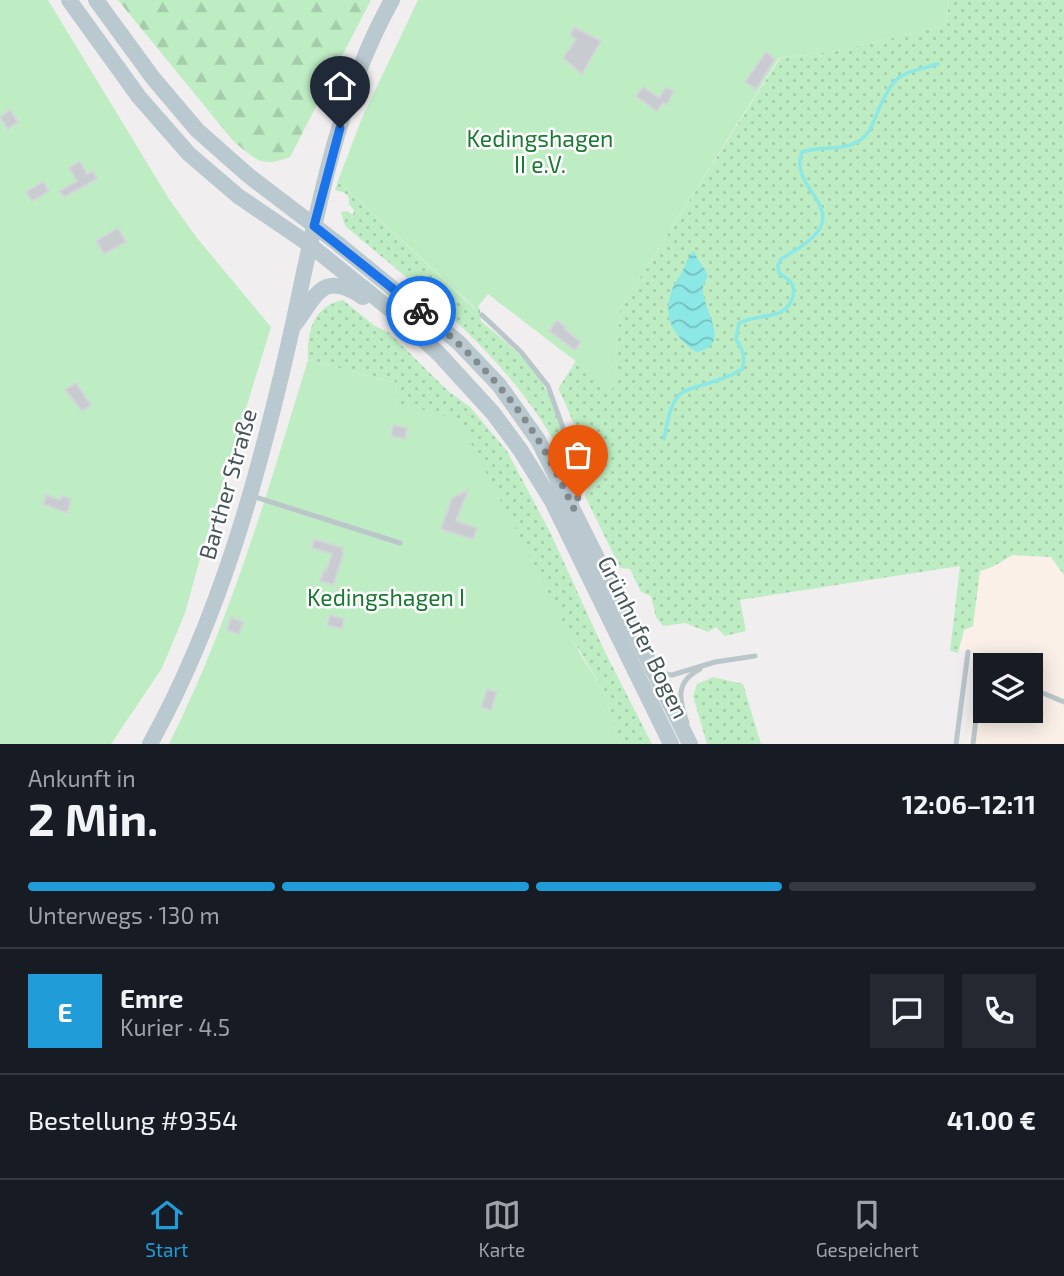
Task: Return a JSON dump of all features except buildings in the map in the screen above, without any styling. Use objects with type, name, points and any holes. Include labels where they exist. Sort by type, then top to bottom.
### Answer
[{"type":"main road","name":"Grünhufer Bogen","points":[[69,0],[186,157],[310,245],[387,307],[439,354],[493,412],[552,501],[671,744]]},
{"type":"main road","name":"Grünhufer Bogen","points":[[96,0],[153,78],[197,131],[249,176],[440,327],[481,365],[520,412],[538,440],[574,509],[690,744]]},
{"type":"main road","name":"Barther Straße","points":[[149,744],[172,702],[225,575],[269,425],[314,226],[353,88],[393,0]]},
{"type":"main road","points":[[292,329],[318,292],[333,285],[344,286],[373,303],[387,307]]},
{"type":"lane","points":[[481,315],[521,352],[548,386],[580,478],[580,492],[574,509]]},
{"type":"lane","points":[[249,495],[400,543]]},
{"type":"lane","points":[[956,744],[968,652]]},
{"type":"lane","points":[[652,667],[667,676],[715,662],[755,656]]},
{"type":"lane","points":[[690,744],[681,699],[682,684],[697,670],[715,662]]},
{"type":"lane","points":[[1043,693],[1064,702]]},
{"type":"lane","points":[[972,744],[975,723]]},
{"type":"shaded area","points":[[1012,555],[1051,557],[1064,575],[1064,744],[967,744],[973,698],[973,723],[1043,723],[1043,653],[979,653],[959,650],[964,630],[973,626],[980,571]]},
{"type":"green space","points":[[0,0],[48,0],[169,199],[197,238],[271,327],[185,613],[162,668],[111,744],[0,744]]},
{"type":"green space","points":[[118,0],[371,0],[290,157],[266,162],[254,158],[234,142]]},
{"type":"green space","name":"Kedingshagen II e.V.","points":[[418,0],[949,0],[946,25],[837,51],[779,58],[620,309],[613,390],[488,294],[476,309],[338,181],[362,118]]},
{"type":"green space","points":[[949,0],[1064,0],[1064,575],[1051,557],[1013,555],[980,571],[973,626],[964,630],[958,653],[950,651],[960,566],[740,600],[746,631],[725,636],[716,627],[708,632],[685,623],[663,626],[656,617],[651,596],[641,592],[630,569],[620,568],[585,496],[590,480],[587,462],[558,389],[576,361],[613,389],[620,309],[780,58],[837,51],[946,25]]},
{"type":"green space","points":[[338,181],[475,309],[478,306],[481,321],[529,364],[552,402],[573,468],[569,469],[549,432],[525,397],[471,336],[345,226],[341,212],[347,211],[353,215],[354,210],[349,204],[348,196],[335,190]]},
{"type":"green space","points":[[343,300],[375,326],[388,332],[448,391],[470,407],[507,451],[550,532],[604,650],[652,744],[619,744],[602,687],[430,411],[396,406],[397,383],[308,360],[310,331],[318,315],[324,308]]},
{"type":"green space","name":"Kedingshagen I","points":[[308,360],[397,383],[396,406],[440,414],[463,428],[580,654],[602,687],[619,744],[169,744],[211,651],[229,603],[263,507]]},
{"type":"green space","points":[[713,677],[743,684],[761,744],[707,744],[693,696],[697,684]]},
{"type":"water","points":[[694,251],[708,276],[703,286],[703,295],[715,334],[713,342],[707,348],[696,352],[676,332],[668,309],[673,287],[688,257]]},
{"type":"waterway","points":[[664,439],[671,410],[679,395],[742,369],[743,353],[736,339],[739,323],[779,313],[791,301],[792,284],[779,273],[778,265],[781,259],[813,237],[821,226],[823,215],[802,175],[802,152],[843,147],[858,141],[869,131],[894,82],[906,73],[938,64]]},
{"type":"way so far","points":[[421,311],[481,365],[520,412],[538,440],[574,509],[578,497]]},
{"type":"route","points":[[340,128],[314,226],[421,311]]}]
